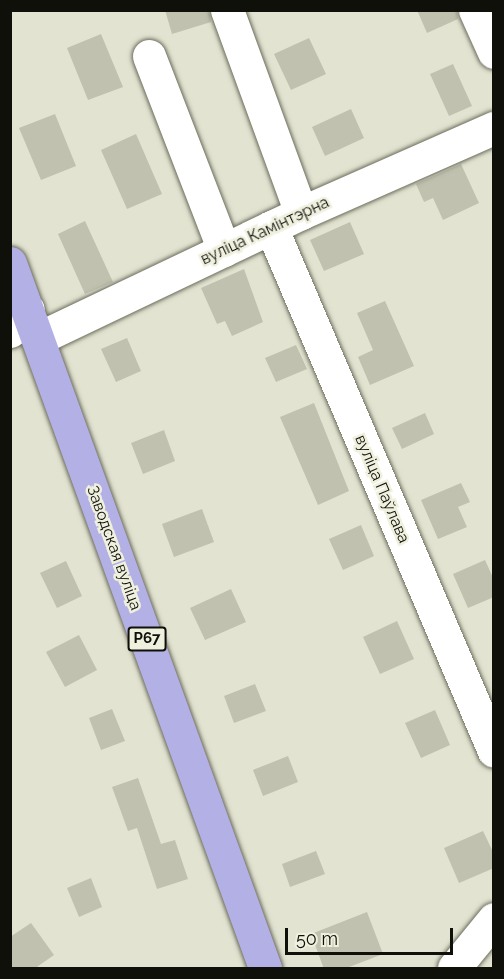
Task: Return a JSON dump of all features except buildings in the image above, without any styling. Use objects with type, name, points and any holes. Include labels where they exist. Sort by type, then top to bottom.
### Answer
[{"type":"main road","name":"Заводская вуліца","points":[[10,263],[26,326],[265,969]]},
{"type":"street","points":[[227,10],[301,213]]},
{"type":"street","points":[[475,10],[494,52]]},
{"type":"street","points":[[149,56],[224,250]]},
{"type":"street","name":"вуліца Камінтэрна","points":[[26,326],[224,250],[301,213],[494,128]]},
{"type":"street","name":"вуліца Паўлава","points":[[271,227],[494,751]]},
{"type":"street","points":[[453,969],[494,919]]}]
